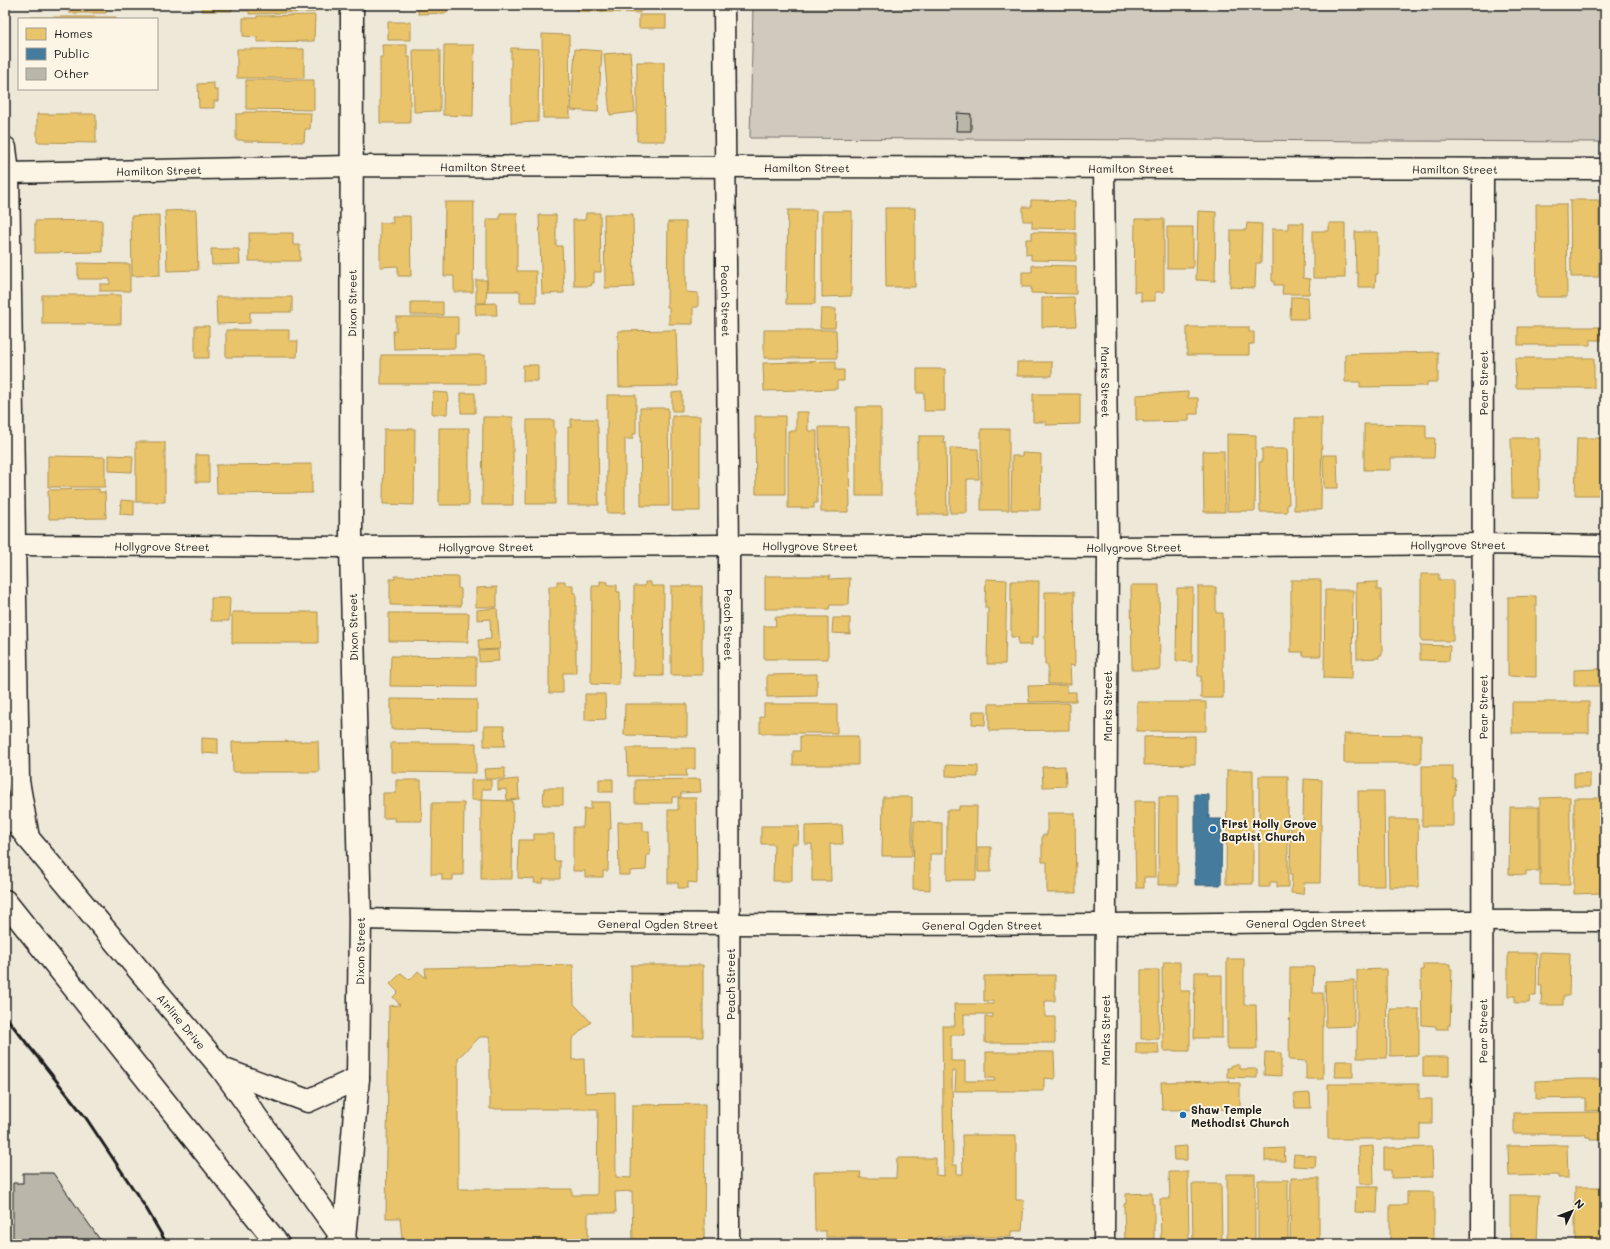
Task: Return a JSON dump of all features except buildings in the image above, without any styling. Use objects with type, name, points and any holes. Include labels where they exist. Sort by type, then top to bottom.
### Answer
[{"type":"main road","name":"Dixon Street","points":[[342,1242],[358,1078],[360,919],[351,547],[352,5]]},
{"type":"main road","points":[[5,148],[8,173],[18,781],[28,838]]},
{"type":"main road","name":"Airline Drive","points":[[5,808],[28,838],[222,1069],[342,1242]]},
{"type":"main road","points":[[5,901],[278,1244]]},
{"type":"main road","points":[[222,1069],[308,1100],[358,1078]]},
{"type":"street","name":"Peach Street","points":[[724,5],[724,168],[729,545],[729,1244]]},
{"type":"street","name":"Hamilton Street","points":[[8,173],[351,166],[1605,169]]},
{"type":"street","name":"Marks Street","points":[[1104,167],[1108,547],[1104,1244]]},
{"type":"street","name":"Pear Street","points":[[1482,169],[1482,1244]]},
{"type":"street","name":"Hollygrove Street","points":[[14,545],[351,547],[729,545],[1108,547],[1482,544],[1605,546]]},
{"type":"street","name":"General Ogden Street","points":[[360,919],[730,925],[1483,921],[1605,922]]},
{"type":"shaded area","points":[[753,5],[1605,5],[1605,142],[750,138]]},
{"type":"railway","points":[[5,1016],[86,1118],[146,1208],[167,1244]]},
{"type":"place","name":"First Holly Grove Baptist Church","points":[[1213,829]]},
{"type":"place","name":"Shaw Temple Methodist Church","points":[[1183,1115]]}]
